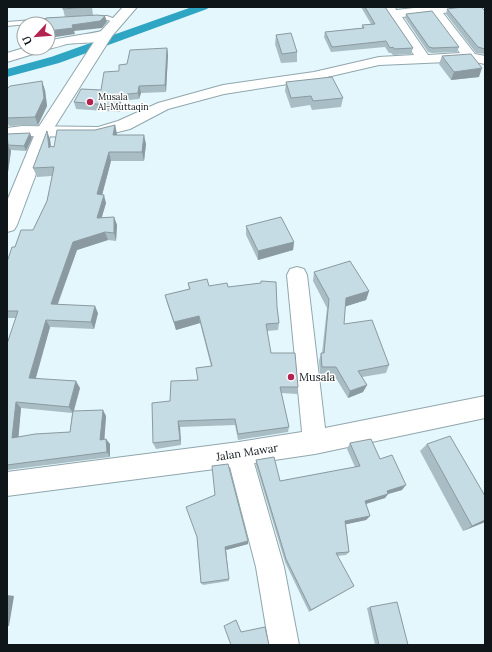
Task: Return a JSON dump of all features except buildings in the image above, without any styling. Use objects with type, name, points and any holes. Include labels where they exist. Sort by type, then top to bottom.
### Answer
[{"type":"street","points":[[7,225],[44,131],[106,34],[130,7]]},
{"type":"street","points":[[390,11],[462,7]]},
{"type":"street","points":[[433,8],[470,57]]},
{"type":"street","points":[[390,11],[424,59]]},
{"type":"street","points":[[56,43],[68,40],[94,38],[106,34]]},
{"type":"street","points":[[7,133],[44,131],[98,132],[124,125],[163,106],[223,90],[314,76],[379,61],[470,57],[485,60]]},
{"type":"street","points":[[297,276],[315,442]]},
{"type":"street","name":"Jalan Mawar","points":[[7,484],[239,454],[315,442],[485,407]]},
{"type":"street","points":[[239,454],[270,567],[284,645]]},
{"type":"lane","points":[[82,19],[107,18],[118,21]]},
{"type":"lane","points":[[7,24],[66,20]]},
{"type":"waterway","points":[[7,73],[55,60],[203,7]]},
{"type":"place","name":"Musala Al-Muttaqin","points":[[90,102]]},
{"type":"place","name":"Musala","points":[[291,377]]}]
